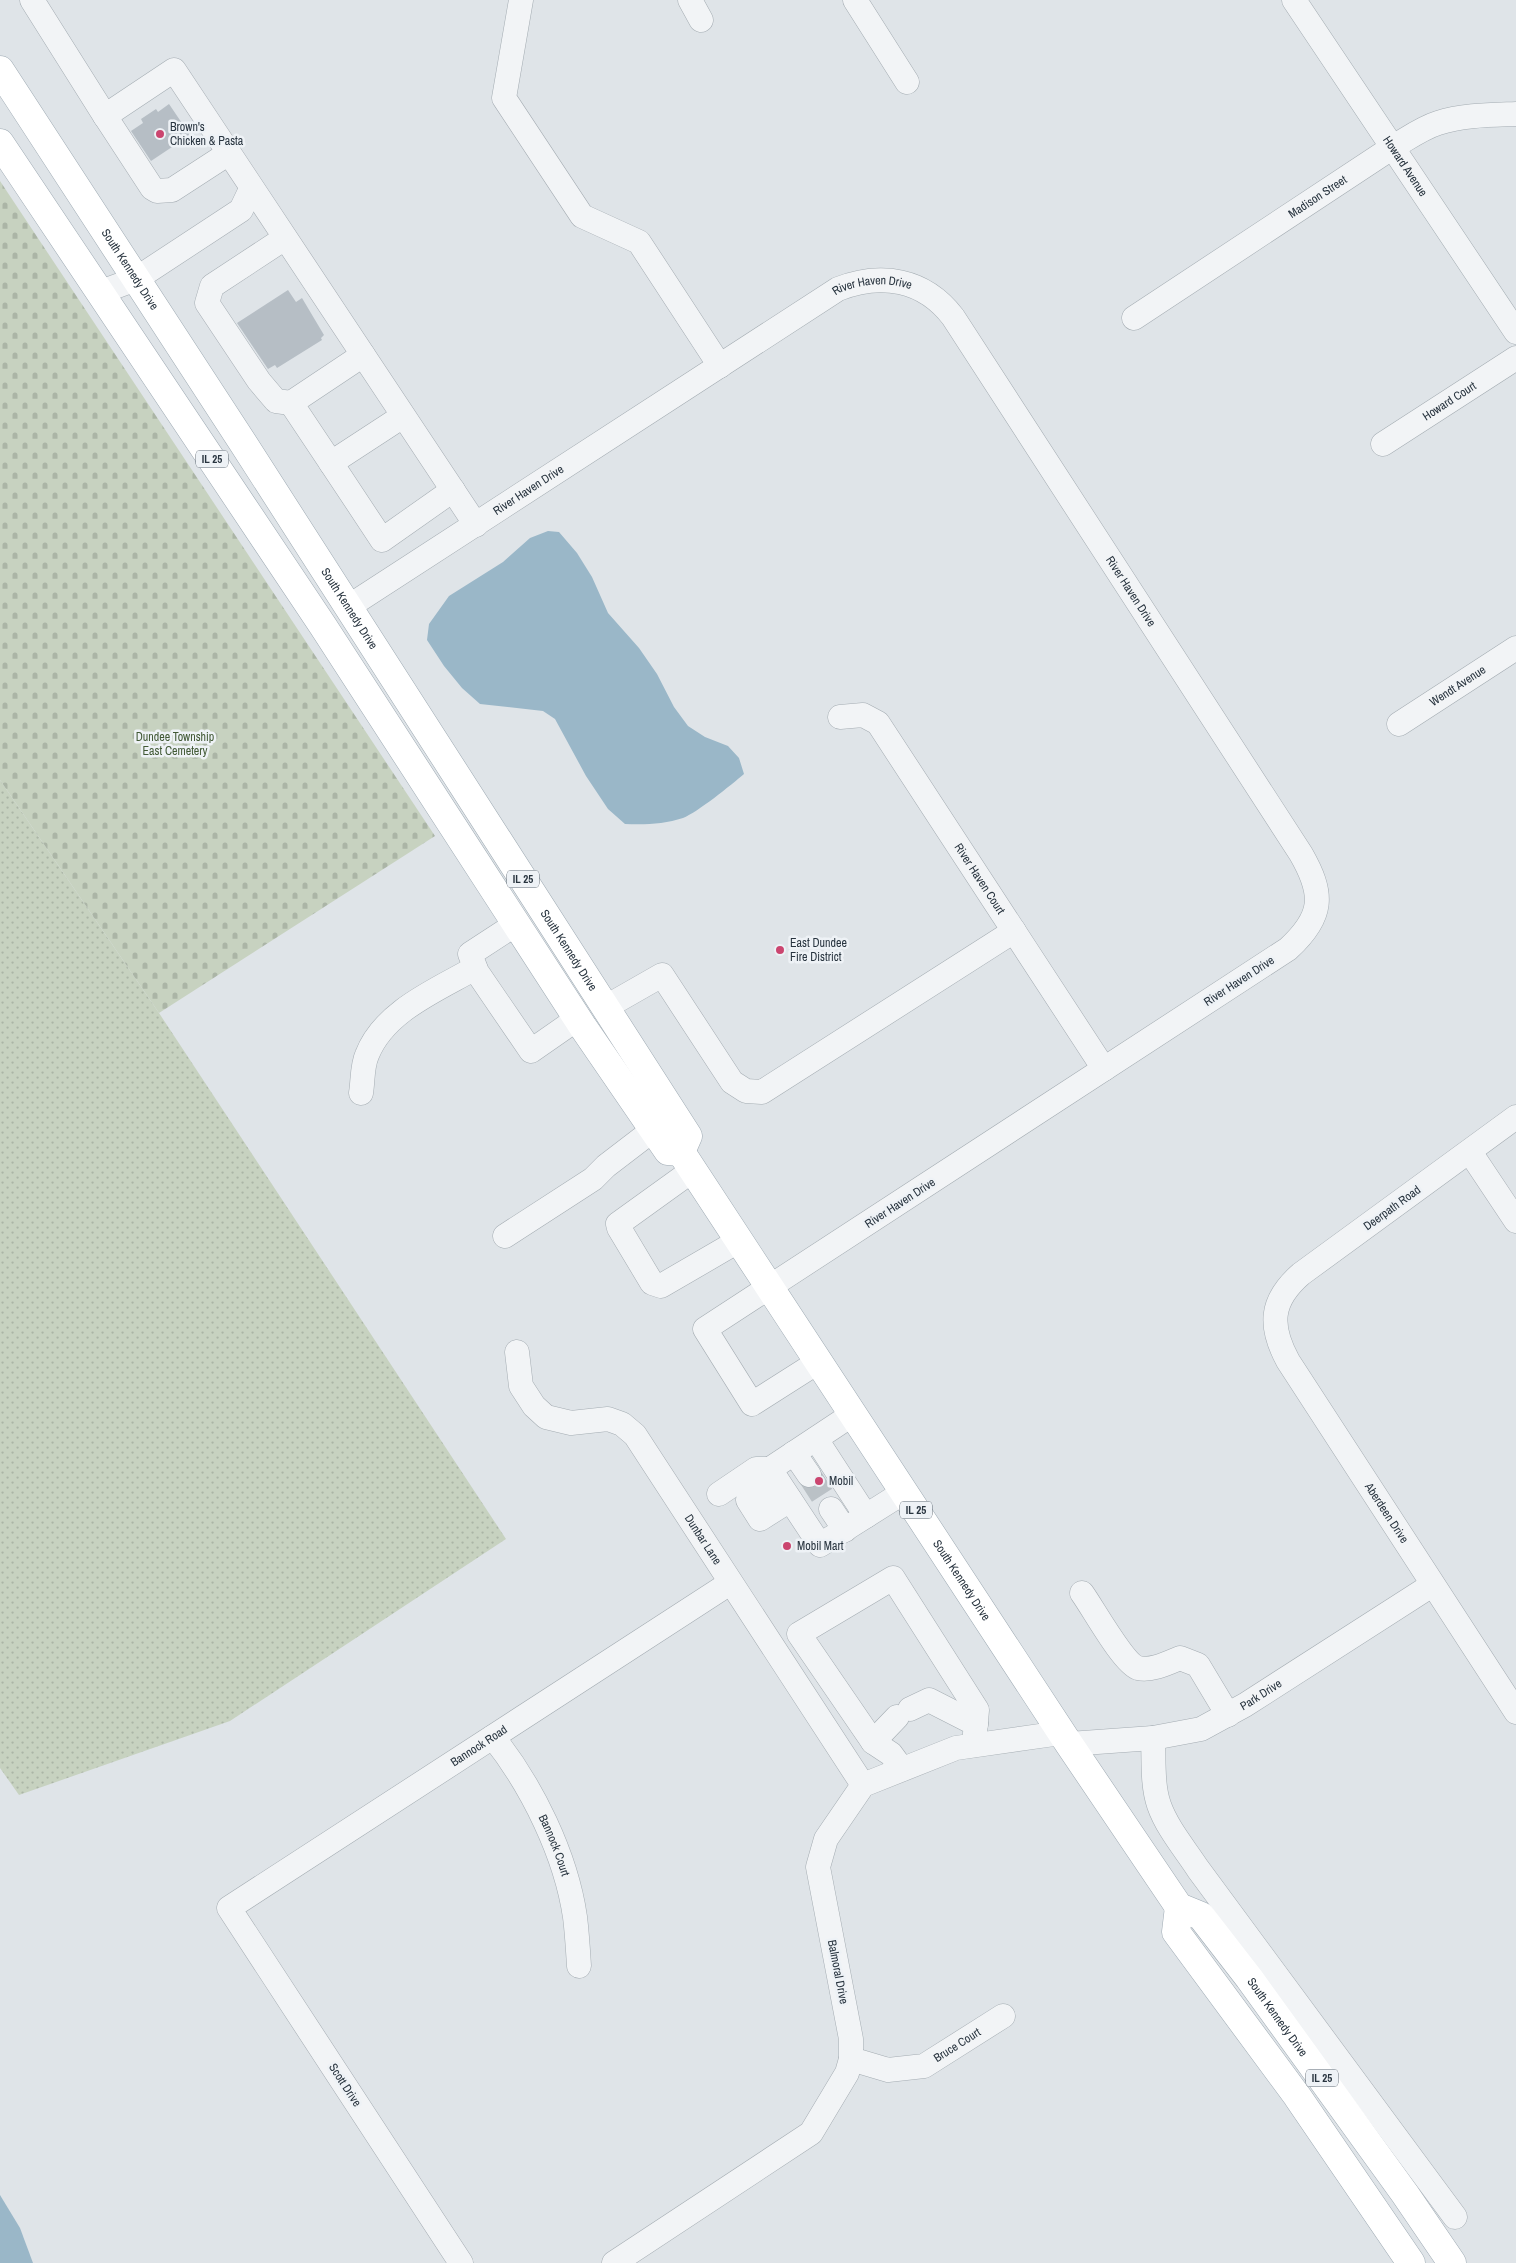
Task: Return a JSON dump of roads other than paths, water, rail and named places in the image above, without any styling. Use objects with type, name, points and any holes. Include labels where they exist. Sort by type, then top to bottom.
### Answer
[{"type":"main road","name":"South Kennedy Drive","points":[[0,70],[688,1136],[687,1161]]},
{"type":"main road","name":"South Kennedy Drive","points":[[0,143],[323,626],[577,1019],[668,1151],[687,1161],[1065,1738],[1179,1907],[1201,1916],[1243,1970],[1400,2187],[1452,2263]]},
{"type":"main road","name":"IL 25","points":[[1179,1907],[1176,1932],[1297,2096],[1411,2263]]},
{"type":"street","points":[[32,0],[152,188],[157,191],[172,190],[229,153]]},
{"type":"street","points":[[521,0],[504,98],[582,216],[638,242],[720,366]]},
{"type":"street","points":[[855,0],[907,82]]},
{"type":"street","name":"Howard Avenue","points":[[1294,0],[1516,332]]},
{"type":"street","points":[[105,116],[174,70],[251,189],[476,525]]},
{"type":"street","name":"Madison Street","points":[[1134,318],[1393,147],[1438,122],[1479,115],[1516,114]]},
{"type":"street","points":[[101,292],[136,279],[241,210],[251,189]]},
{"type":"street","points":[[285,238],[212,286],[207,302],[276,402],[291,403],[362,355]]},
{"type":"street","name":"River Haven Drive","points":[[348,607],[838,289],[872,279],[896,280],[920,290],[943,306],[964,334],[1310,870],[1317,885],[1317,903],[1311,920],[1297,941],[1288,949],[705,1329],[752,1404],[818,1362]]},
{"type":"street","name":"Howard Court","points":[[1383,444],[1516,358]]},
{"type":"street","points":[[291,403],[382,540],[453,490]]},
{"type":"street","points":[[331,463],[403,416]]},
{"type":"street","name":"Wendt Avenue","points":[[1399,724],[1516,648]]},
{"type":"street","name":"River Haven Court","points":[[840,718],[862,715],[878,723],[1104,1069]]},
{"type":"street","points":[[516,924],[470,954],[475,968],[531,1051],[577,1019]]},
{"type":"street","points":[[606,1007],[662,976],[732,1082],[746,1091],[762,1092],[1014,931]]},
{"type":"street","points":[[361,1093],[366,1057],[374,1038],[401,1011],[475,968]]},
{"type":"street","name":"Deerpath Road","points":[[1277,1307],[1287,1288],[1301,1274],[1516,1117]]},
{"type":"street","points":[[505,1236],[593,1179],[606,1166],[653,1130]]},
{"type":"street","points":[[1470,1152],[1516,1221]]},
{"type":"street","points":[[687,1161],[618,1224],[652,1283],[661,1286],[740,1240]]},
{"type":"street","name":"Aberdeen Drive","points":[[1277,1307],[1276,1334],[1285,1354],[1432,1585],[1516,1712]]},
{"type":"street","name":"Dunbar Lane","points":[[517,1352],[521,1386],[534,1406],[546,1417],[571,1423],[608,1419],[622,1424],[635,1435],[863,1785]]},
{"type":"street","points":[[779,1483],[794,1453],[853,1414]]},
{"type":"street","points":[[816,1439],[866,1516]]},
{"type":"street","points":[[794,1453],[809,1475]]},
{"type":"street","points":[[719,1494],[756,1470],[779,1483],[820,1545],[904,1492]]},
{"type":"street","points":[[831,1509],[845,1530]]},
{"type":"street","points":[[902,1769],[891,1754],[873,1742],[799,1634],[893,1578],[976,1726]]},
{"type":"street","name":"Bannock Road","points":[[229,1908],[730,1582]]},
{"type":"street","name":"Park Drive","points":[[1065,1738],[1153,1738],[1201,1729],[1228,1715],[1432,1585]]},
{"type":"street","points":[[1082,1593],[1127,1661],[1139,1668],[1156,1667],[1180,1658],[1198,1665],[1228,1715]]},
{"type":"street","points":[[873,1742],[904,1713],[929,1700],[976,1726],[1065,1738]]},
{"type":"street","points":[[863,1785],[956,1748],[976,1726]]},
{"type":"street","name":"Bannock Court","points":[[493,1738],[510,1758],[546,1825],[561,1863],[575,1916],[579,1966]]},
{"type":"street","points":[[1153,1738],[1156,1789],[1160,1806],[1173,1831],[1198,1869],[1455,2217]]},
{"type":"street","name":"Balmoral Drive","points":[[614,2263],[810,2133],[847,2073],[851,2059],[851,2039],[818,1867],[826,1839],[863,1785]]},
{"type":"street","name":"Scott Drive","points":[[229,1908],[461,2263]]},
{"type":"street","name":"Bruce Court","points":[[851,2059],[888,2070],[924,2066],[1002,2016]]},
{"type":"water","points":[[548,531],[559,532],[577,553],[592,577],[608,613],[639,648],[657,674],[674,707],[688,726],[705,737],[728,746],[739,758],[744,774],[705,804],[683,818],[655,824],[625,824],[608,809],[586,776],[555,719],[543,711],[480,704],[462,688],[444,666],[427,640],[429,624],[449,596],[503,562],[530,538]]},
{"type":"water","points":[[0,2195],[20,2228],[33,2263],[0,2263]]},
{"type":"tunnel","points":[[809,1475],[831,1509]]},
{"type":"place","name":"Brown's Chicken & Pasta","points":[[160,134]]},
{"type":"place","name":"East Dundee Fire District","points":[[780,950]]},
{"type":"place","name":"Mobil","points":[[819,1481]]},
{"type":"place","name":"Mobil Mart","points":[[787,1546]]},
{"type":"park label","name":"Dundee Township East Cemetery","points":[[175,744]]}]
